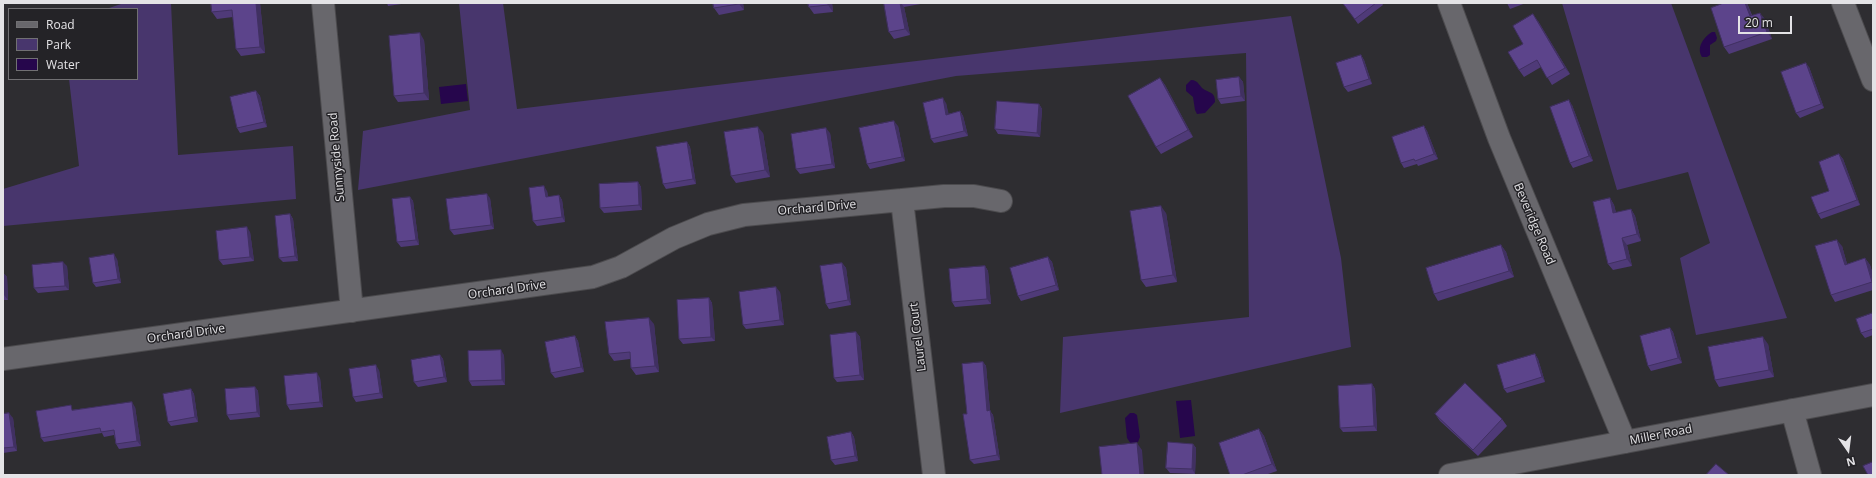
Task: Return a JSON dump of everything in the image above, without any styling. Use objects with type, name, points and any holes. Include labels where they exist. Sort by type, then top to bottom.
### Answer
[{"type":"street","name":"Sunnyside Road","points":[[323,3],[352,311]]},
{"type":"street","name":"Beveridge Road","points":[[1449,3],[1498,138],[1625,442]]},
{"type":"street","points":[[1843,3],[1873,80]]},
{"type":"street","name":"Orchard Drive","points":[[3,359],[593,277],[621,267],[674,238],[708,224],[744,215],[902,200],[974,196],[1001,200]]},
{"type":"street","name":"Laurel Court","points":[[902,200],[934,475]]},
{"type":"street","name":"Miller Road","points":[[1450,475],[1873,395]]},
{"type":"street","points":[[1792,410],[1810,475]]},
{"type":"green space","points":[[124,3],[171,3],[178,155],[293,146],[296,199],[3,226],[3,189],[79,166],[69,80],[138,80],[138,8],[109,8]]},
{"type":"green space","points":[[459,3],[503,3],[517,109],[1291,16],[1341,258],[1351,347],[1060,413],[1063,337],[1249,317],[1246,53],[956,76],[358,190],[363,131],[470,110]]},
{"type":"green space","points":[[1562,3],[1671,3],[1787,318],[1696,335],[1680,258],[1710,243],[1688,172],[1617,190]]},
{"type":"water","points":[[1712,32],[1715,32],[1717,38],[1716,41],[1710,45],[1710,55],[1707,57],[1702,57],[1700,53],[1700,46],[1706,37]]},
{"type":"water","points":[[1191,80],[1196,81],[1203,89],[1212,94],[1214,97],[1215,102],[1205,113],[1197,114],[1193,97],[1186,91],[1186,85]]},
{"type":"water","points":[[466,84],[468,101],[441,104],[439,87]]},
{"type":"water","points":[[1191,400],[1195,436],[1180,438],[1176,401]]},
{"type":"water","points":[[1130,413],[1137,415],[1140,437],[1138,442],[1131,444],[1127,438],[1125,418]]},
{"type":"building","points":[[211,3],[256,3],[260,47],[236,49],[232,10],[212,12]]},
{"type":"building","points":[[713,3],[739,3],[739,4],[714,8]]},
{"type":"building","points":[[808,3],[828,3],[828,5],[809,7]]},
{"type":"building","points":[[884,3],[900,3],[905,29],[889,32]]},
{"type":"building","points":[[1343,3],[1376,3],[1355,19]]},
{"type":"building","points":[[1724,3],[1745,3],[1750,16],[1760,13],[1767,32],[1724,47],[1711,8]]},
{"type":"building","points":[[1533,14],[1565,68],[1547,78],[1537,60],[1519,70],[1508,52],[1523,44],[1513,26]]},
{"type":"building","points":[[420,33],[424,93],[394,96],[389,36]]},
{"type":"building","points":[[1361,55],[1369,79],[1344,87],[1336,63]]},
{"type":"building","points":[[1806,63],[1821,104],[1796,113],[1781,72]]},
{"type":"building","points":[[1239,77],[1241,96],[1218,99],[1216,80]]},
{"type":"building","points":[[1160,78],[1188,130],[1156,147],[1128,96]]},
{"type":"building","points":[[256,91],[264,122],[237,128],[230,97]]},
{"type":"building","points":[[943,98],[946,115],[960,111],[964,131],[931,139],[923,103]]},
{"type":"building","points":[[1569,100],[1589,156],[1570,163],[1550,107]]},
{"type":"building","points":[[997,101],[1039,104],[1037,133],[995,129]]},
{"type":"building","points":[[894,121],[902,157],[867,164],[859,128]]},
{"type":"building","points":[[1424,126],[1434,154],[1415,161],[1414,159],[1401,163],[1392,137]]},
{"type":"building","points":[[758,127],[765,170],[731,176],[724,132]]},
{"type":"building","points":[[826,128],[832,164],[796,169],[791,134]]},
{"type":"building","points":[[687,142],[693,179],[663,184],[656,147]]},
{"type":"building","points":[[1839,154],[1857,200],[1818,214],[1811,197],[1829,191],[1819,162]]},
{"type":"building","points":[[638,182],[639,205],[600,208],[599,184]]},
{"type":"building","points":[[544,186],[546,197],[559,195],[562,217],[533,221],[529,188]]},
{"type":"building","points":[[487,194],[491,225],[450,230],[446,199]]},
{"type":"building","points":[[410,197],[416,240],[397,242],[392,199]]},
{"type":"building","points":[[1610,198],[1613,213],[1631,209],[1637,234],[1622,238],[1627,259],[1608,264],[1593,202]]},
{"type":"building","points":[[1161,206],[1173,275],[1141,280],[1130,211]]},
{"type":"building","points":[[290,214],[295,256],[279,258],[275,216]]},
{"type":"building","points":[[247,227],[250,257],[219,260],[216,231]]},
{"type":"building","points":[[1837,240],[1845,265],[1865,258],[1872,282],[1831,295],[1815,246]]},
{"type":"building","points":[[1501,245],[1509,271],[1434,294],[1426,268]]},
{"type":"building","points":[[114,254],[118,279],[93,283],[89,258]]},
{"type":"building","points":[[1048,257],[1056,285],[1018,296],[1010,268]]},
{"type":"building","points":[[63,262],[65,286],[34,288],[32,265]]},
{"type":"building","points":[[842,263],[848,300],[826,304],[820,266]]},
{"type":"building","points":[[985,266],[987,299],[952,302],[949,269]]},
{"type":"building","points":[[3,273],[4,295],[3,295]]},
{"type":"building","points":[[776,287],[780,320],[743,325],[739,292]]},
{"type":"building","points":[[709,298],[711,337],[679,339],[677,300]]},
{"type":"building","points":[[1873,313],[1873,329],[1861,333],[1856,319]]},
{"type":"building","points":[[649,318],[655,366],[631,368],[630,352],[609,354],[605,322]]},
{"type":"building","points":[[1670,328],[1678,358],[1648,366],[1640,336]]},
{"type":"building","points":[[856,332],[860,375],[834,378],[830,335]]},
{"type":"building","points":[[575,336],[581,367],[551,373],[545,342]]},
{"type":"building","points":[[1763,337],[1769,370],[1715,380],[1708,347]]},
{"type":"building","points":[[501,350],[502,380],[469,381],[468,351]]},
{"type":"building","points":[[1535,354],[1542,377],[1504,389],[1497,365]]},
{"type":"building","points":[[440,355],[444,377],[414,382],[411,360]]},
{"type":"building","points":[[983,362],[987,411],[990,410],[997,455],[970,460],[963,414],[967,414],[962,364]]},
{"type":"building","points":[[376,365],[380,393],[353,397],[349,369]]},
{"type":"building","points":[[317,373],[320,402],[287,405],[284,376]]},
{"type":"building","points":[[1465,383],[1502,419],[1473,450],[1435,414]]},
{"type":"building","points":[[1372,384],[1374,426],[1340,428],[1338,386]]},
{"type":"building","points":[[255,387],[257,412],[227,415],[225,389]]},
{"type":"building","points":[[191,389],[195,417],[168,422],[163,394]]},
{"type":"building","points":[[132,402],[137,441],[116,444],[114,430],[101,432],[100,428],[41,438],[36,411],[71,405],[72,410]]},
{"type":"building","points":[[9,413],[14,447],[3,448],[3,414]]},
{"type":"building","points":[[1259,429],[1272,464],[1242,475],[1230,475],[1219,443]]},
{"type":"building","points":[[851,432],[855,456],[831,460],[827,437]]},
{"type":"building","points":[[1168,442],[1193,444],[1192,469],[1166,468]]},
{"type":"building","points":[[1137,443],[1140,475],[1102,475],[1099,447]]},
{"type":"building","points":[[1873,462],[1873,475],[1868,475],[1863,466]]},
{"type":"building","points":[[1716,464],[1729,475],[1706,475]]}]
